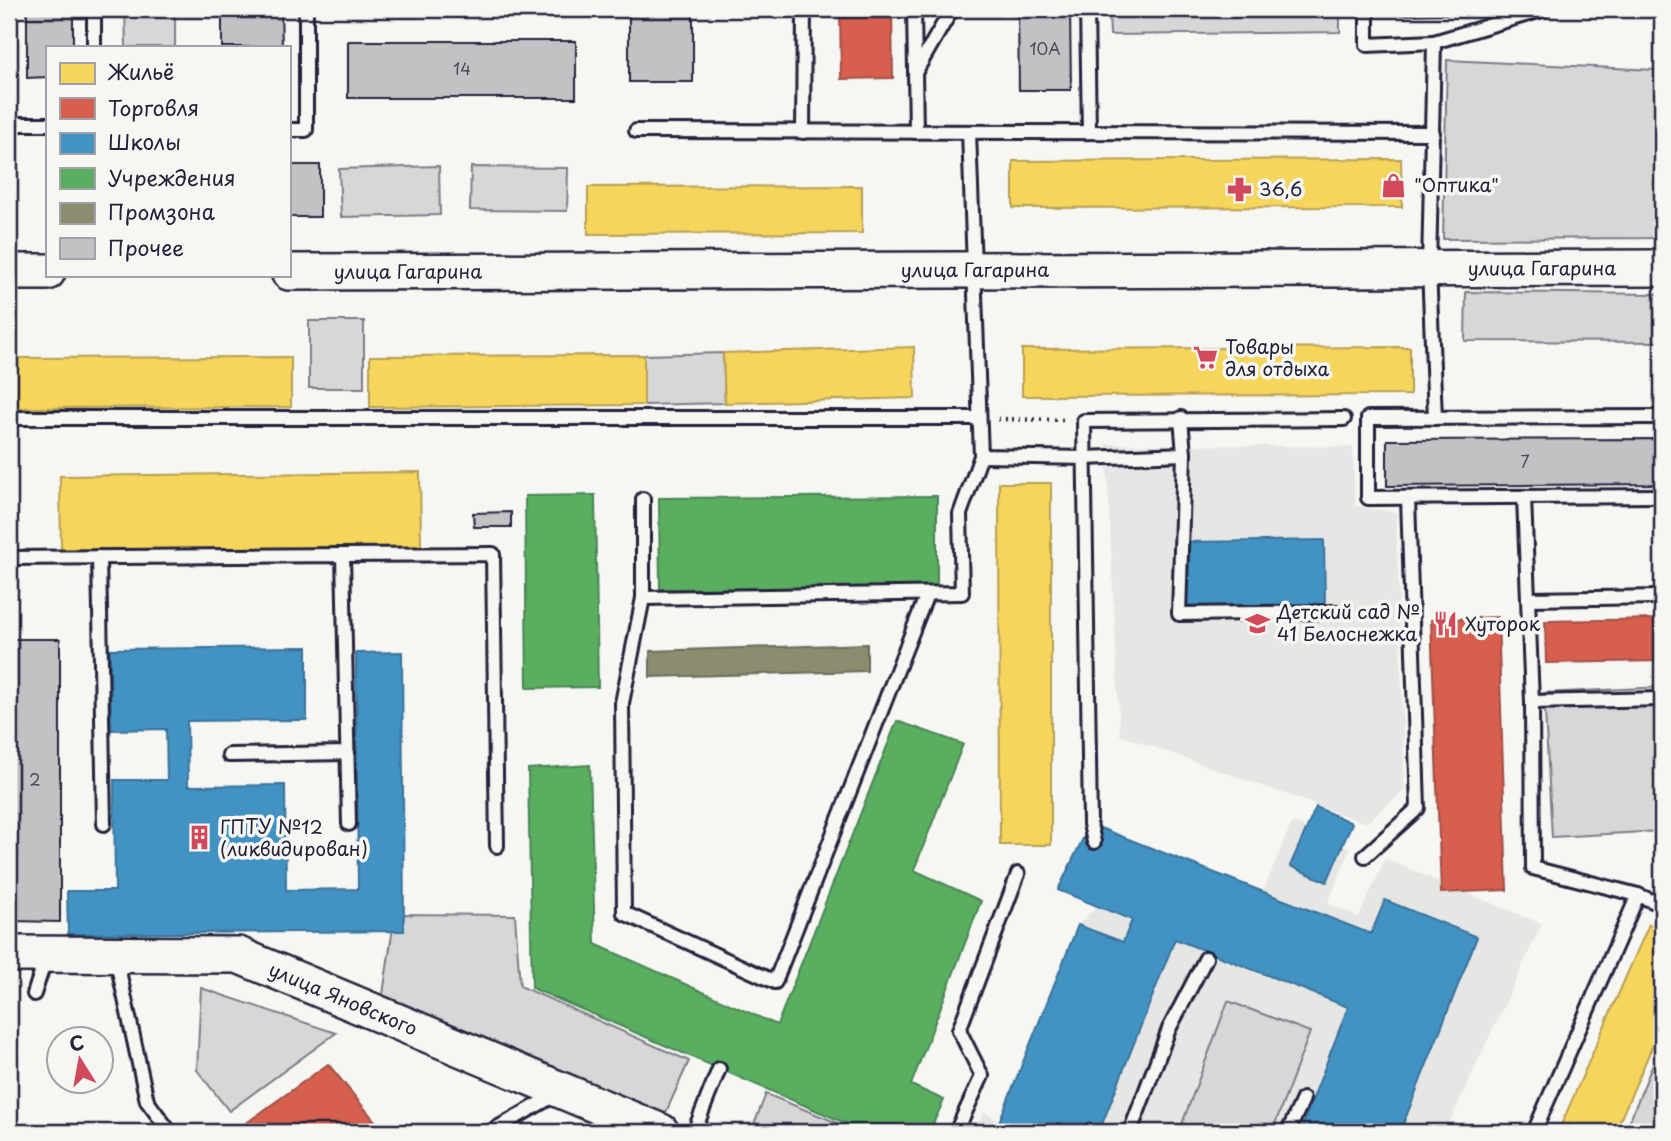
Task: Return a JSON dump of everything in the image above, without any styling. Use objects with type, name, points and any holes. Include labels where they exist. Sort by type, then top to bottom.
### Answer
[{"type":"street","name":"улица Гагарина","points":[[290,272],[1662,268]]},
{"type":"street","points":[[9,272],[46,272]]},
{"type":"street","name":"улица Яновского","points":[[9,954],[238,955],[661,1132]]},
{"type":"lane","points":[[94,9],[94,46]]},
{"type":"lane","points":[[290,130],[306,130],[306,9]]},
{"type":"lane","points":[[803,132],[804,9]]},
{"type":"lane","points":[[914,9],[916,132]]},
{"type":"lane","points":[[915,71],[952,9]]},
{"type":"lane","points":[[1087,9],[1089,132]]},
{"type":"lane","points":[[1367,9],[1367,44],[1434,41],[1545,9]]},
{"type":"lane","points":[[1434,41],[1429,268],[1435,418]]},
{"type":"lane","points":[[9,124],[46,124]]},
{"type":"lane","points":[[636,131],[1433,133]]},
{"type":"lane","points":[[643,598],[962,593],[960,514],[981,456],[968,132]]},
{"type":"lane","points":[[1662,417],[1368,418],[1368,498],[1662,496]]},
{"type":"lane","points":[[9,418],[979,418]]},
{"type":"lane","points":[[1094,842],[1090,824],[1084,421],[1181,418],[1344,419]]},
{"type":"lane","points":[[1181,418],[1184,454],[1179,614],[1336,612]]},
{"type":"lane","points":[[981,456],[1086,458],[1184,454]]},
{"type":"lane","points":[[1524,496],[1532,702],[1533,868],[1637,895],[1662,905]]},
{"type":"lane","points":[[1365,856],[1418,808],[1408,498]]},
{"type":"lane","points":[[643,499],[643,598],[622,703],[624,913],[775,982],[927,594]]},
{"type":"lane","points":[[9,558],[493,554],[497,846]]},
{"type":"lane","points":[[344,555],[349,824]]},
{"type":"lane","points":[[99,557],[104,824]]},
{"type":"lane","points":[[1528,599],[1662,597]]},
{"type":"lane","points":[[1532,702],[1662,699]]},
{"type":"lane","points":[[229,755],[348,754]]},
{"type":"lane","points":[[956,1132],[982,1076],[959,1031],[1018,874]]},
{"type":"lane","points":[[1534,1132],[1637,895]]},
{"type":"lane","points":[[34,994],[47,953]]},
{"type":"lane","points":[[115,953],[146,1101],[170,1132]]},
{"type":"lane","points":[[1130,1132],[1169,1029],[1206,958]]},
{"type":"lane","points":[[694,1132],[719,1069]]},
{"type":"lane","points":[[490,1132],[561,1091]]},
{"type":"lane","points":[[1288,1132],[1303,1100]]},
{"type":"path","points":[[979,418],[1084,421]]},
{"type":"shaded area","points":[[125,9],[175,9],[175,46],[126,46]]},
{"type":"shaded area","points":[[1109,9],[1340,9],[1340,32],[1110,35]]},
{"type":"shaded area","points":[[1447,60],[1655,70],[1662,77],[1662,238],[1443,239]]},
{"type":"shaded area","points":[[439,166],[440,215],[341,217],[339,169]]},
{"type":"shaded area","points":[[471,167],[568,168],[567,211],[470,210]]},
{"type":"shaded area","points":[[1466,292],[1662,294],[1662,342],[1465,341]]},
{"type":"shaded area","points":[[309,321],[364,321],[364,388],[309,388]]},
{"type":"shaded area","points":[[723,353],[725,403],[644,405],[644,355]]},
{"type":"shaded area","name":"Детский сад № 41 Белоснежка","points":[[1106,444],[1353,447],[1355,506],[1396,512],[1405,790],[1366,823],[1120,735]]},
{"type":"shaded area","points":[[1662,687],[1662,831],[1552,837],[1544,693]]},
{"type":"shaded area","points":[[1292,822],[1351,848],[1328,903],[1359,917],[1385,859],[1542,924],[1445,1132],[975,1132],[984,1112],[999,1121],[1078,925],[1096,907],[1064,885],[1262,894]]},
{"type":"shaded area","points":[[395,914],[515,915],[520,986],[689,1061],[662,1121],[382,1001]]},
{"type":"shaded area","points":[[201,988],[336,1033],[229,1111],[197,1070]]},
{"type":"shaded area","points":[[1228,1001],[1310,1032],[1272,1132],[1179,1132]]},
{"type":"shaded area","points":[[1662,1042],[1662,1132],[1625,1132]]},
{"type":"shaded area","points":[[766,1094],[860,1132],[751,1132]]},
{"type":"building: Жильё","points":[[1401,159],[1402,207],[1013,208],[1013,161]]},
{"type":"building: Жильё","points":[[862,186],[862,233],[588,234],[588,187]]},
{"type":"building: Жильё","points":[[914,347],[915,398],[725,403],[723,353]]},
{"type":"building: Жильё","points":[[1410,347],[1410,395],[1022,396],[1022,349]]},
{"type":"building: Жильё","points":[[644,355],[644,405],[370,407],[370,356]]},
{"type":"building: Жильё","points":[[291,357],[291,407],[17,408],[17,358]]},
{"type":"building: Жильё","points":[[420,472],[421,547],[61,550],[60,476]]},
{"type":"building: Жильё","points":[[999,483],[1051,483],[1051,845],[1000,845]]},
{"type":"building: Жильё","points":[[1649,924],[1662,929],[1662,1024],[1615,1132],[1558,1132]]},
{"type":"building: Торговля","points":[[840,9],[892,9],[893,78],[841,79]]},
{"type":"building: Торговля","points":[[1498,617],[1507,890],[1441,893],[1431,620]]},
{"type":"building: Торговля","points":[[1662,619],[1662,661],[1546,663],[1545,621]]},
{"type":"building: Торговля","points":[[328,1064],[384,1132],[234,1132]]},
{"type":"building: Школы","points":[[1324,540],[1325,606],[1186,609],[1185,542]]},
{"type":"building: Школы","name":"ГПТУ №12 (ликвидирован)","points":[[307,647],[307,720],[187,721],[188,786],[285,785],[286,890],[358,889],[356,653],[402,652],[404,931],[68,934],[67,891],[115,891],[114,780],[167,780],[166,729],[111,730],[110,649]]},
{"type":"building: Школы","points":[[1316,807],[1352,823],[1327,882],[1290,866]]},
{"type":"building: Школы","points":[[1090,824],[1371,934],[1385,900],[1477,937],[1400,1132],[1300,1132],[1348,1007],[1175,939],[1099,1132],[1025,1132],[999,1122],[1078,925],[1123,942],[1132,920],[1058,890]]},
{"type":"building: Учреждения","points":[[595,495],[598,687],[527,688],[525,496]]},
{"type":"building: Учреждения","points":[[937,496],[937,587],[660,589],[659,498]]},
{"type":"building: Учреждения","points":[[897,721],[963,744],[914,870],[981,901],[911,1085],[944,1100],[929,1132],[866,1132],[532,988],[528,769],[590,765],[595,944],[777,1025]]},
{"type":"building: Промзона","points":[[867,644],[867,671],[650,677],[650,651]]},
{"type":"building: Прочее","points":[[27,9],[73,9],[73,46],[46,46],[46,77],[27,78]]},
{"type":"building: Прочее","points":[[222,9],[281,9],[282,46],[222,46]]},
{"type":"building: Прочее","points":[[629,9],[693,9],[693,82],[629,82]]},
{"type":"building: Прочее","points":[[1018,9],[1070,9],[1071,90],[1019,90]]},
{"type":"building: Прочее","points":[[1401,9],[1452,9],[1452,14],[1401,15]]},
{"type":"building: Прочее","points":[[348,41],[576,41],[576,98],[348,98]]},
{"type":"building: Прочее","points":[[290,165],[320,165],[320,217],[290,217]]},
{"type":"building: Прочее","points":[[1662,439],[1662,484],[1387,486],[1387,440]]},
{"type":"building: Прочее","points":[[9,487],[12,487],[13,534],[9,534]]},
{"type":"building: Прочее","points":[[511,512],[511,527],[474,527],[473,513]]},
{"type":"building: Прочее","points":[[10,639],[60,639],[60,922],[10,921]]},
{"type":"place","name":"\"Оптика\"","points":[[1394,185]]},
{"type":"place","name":"36,6","points":[[1239,189]]},
{"type":"place","name":"Товары для отдыха","points":[[1205,358]]},
{"type":"place","name":"Детский сад № 41 Белоснежка","points":[[1257,623]]},
{"type":"place","name":"Хуторок","points":[[1445,624]]},
{"type":"place","name":"ГПТУ №12 (ликвидирован)","points":[[200,838]]}]
